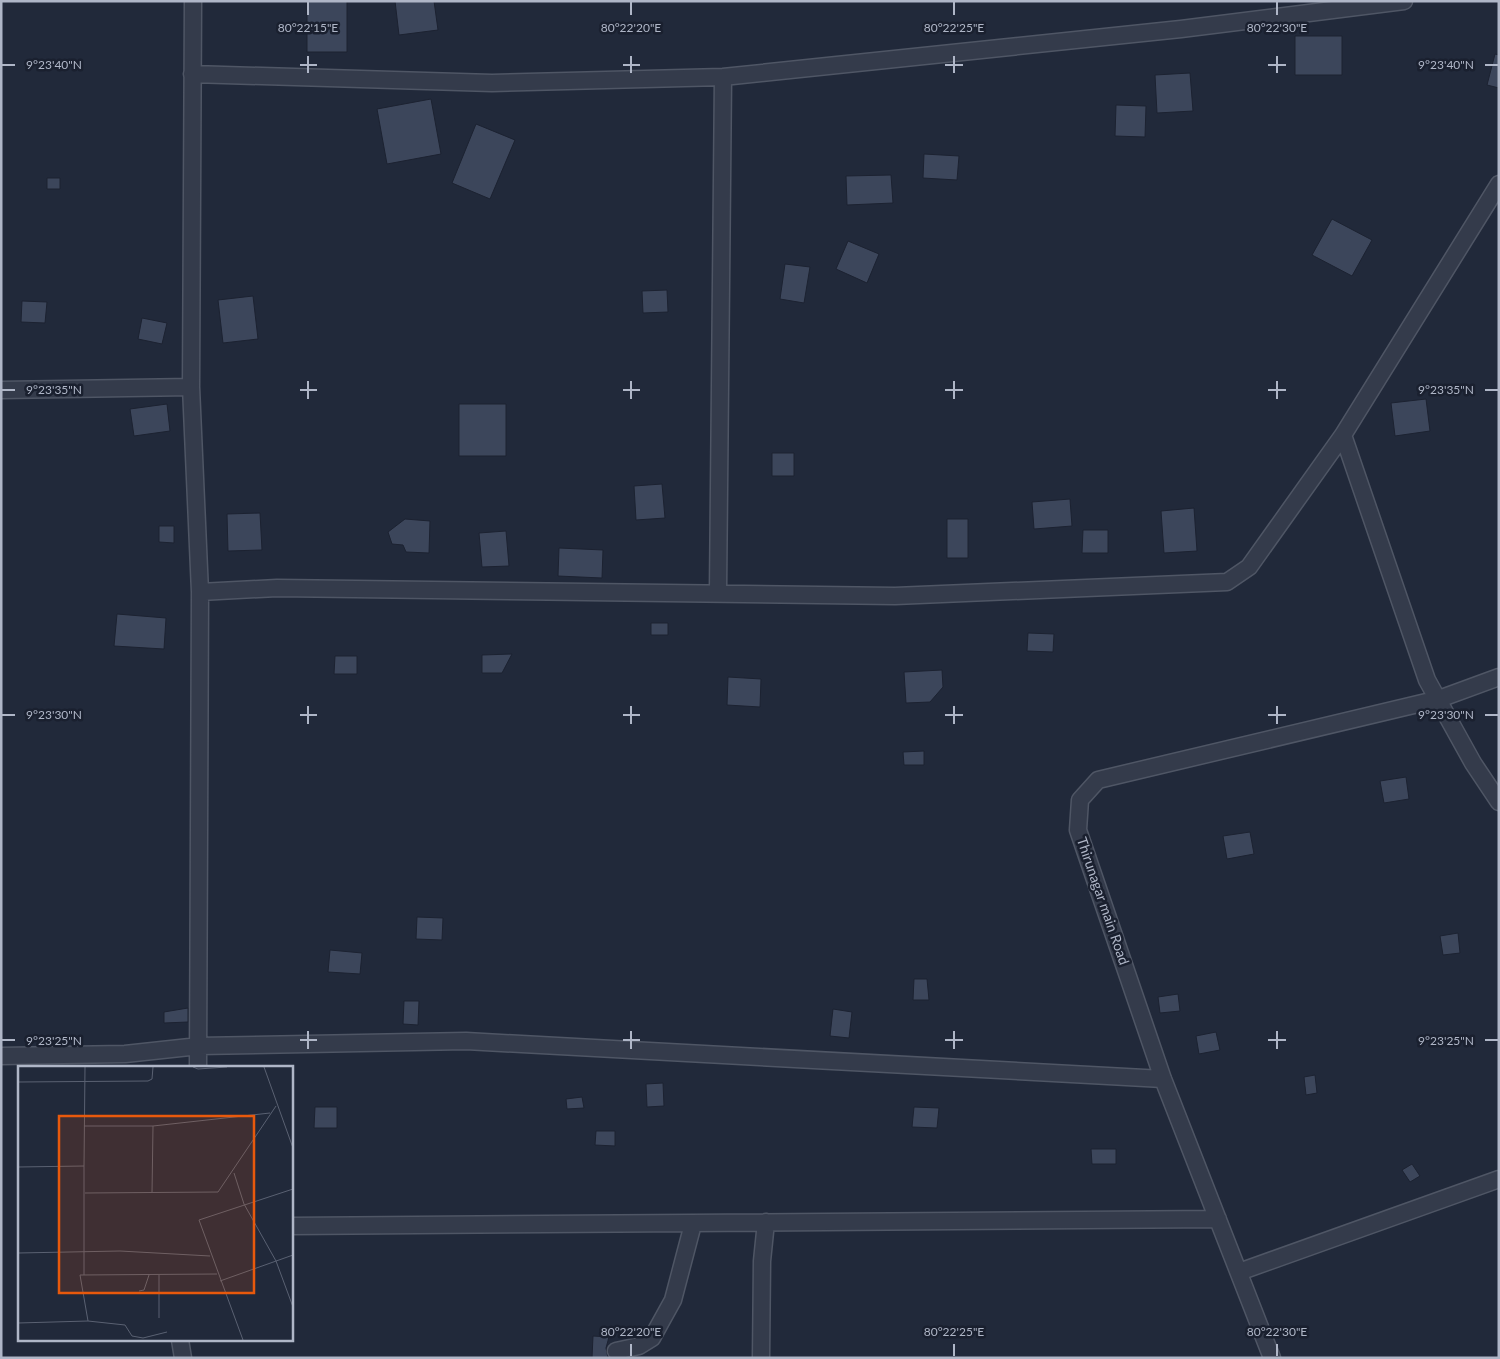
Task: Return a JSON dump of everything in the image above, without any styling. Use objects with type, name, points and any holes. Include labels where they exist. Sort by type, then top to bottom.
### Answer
[{"type":"street","points":[[193,1],[191,387],[200,592],[198,1066]]},
{"type":"street","points":[[192,74],[492,83],[723,77],[1181,29],[1404,1]]},
{"type":"street","points":[[718,592],[723,77]]},
{"type":"street","points":[[200,592],[277,588],[718,592],[895,596],[1227,582],[1249,567],[1343,435],[1499,184]]},
{"type":"street","points":[[1,390],[191,387]]},
{"type":"street","points":[[1343,435],[1427,680],[1473,763],[1499,802]]},
{"type":"street","name":"Thirunagar main Road","points":[[1272,1358],[1163,1078],[1078,830],[1080,800],[1098,780],[1439,699],[1499,677]]},
{"type":"street","points":[[1,1056],[125,1054],[199,1046],[466,1041],[1163,1078]]},
{"type":"street","points":[[1238,1272],[1499,1179]]},
{"type":"street","points":[[292,1226],[1218,1219]]},
{"type":"street","points":[[761,1358],[762,1261],[766,1222]]},
{"type":"street","points":[[616,1351],[639,1346],[652,1338],[673,1300],[693,1224]]},
{"type":"street","points":[[180,1342],[183,1358]]},
{"type":"building","points":[[307,1],[347,1],[347,52],[307,52]]},
{"type":"building","points":[[395,1],[434,1],[438,30],[399,35]]},
{"type":"building","points":[[1295,36],[1342,36],[1342,75],[1295,75]]},
{"type":"building","points":[[1495,54],[1499,55],[1499,88],[1487,85]]},
{"type":"building","points":[[1190,73],[1193,111],[1157,113],[1155,75]]},
{"type":"building","points":[[431,99],[441,154],[387,164],[377,109]]},
{"type":"building","points":[[1116,105],[1146,106],[1145,137],[1115,136]]},
{"type":"building","points":[[476,124],[515,140],[490,199],[452,183]]},
{"type":"building","points":[[924,154],[959,156],[957,180],[923,178]]},
{"type":"building","points":[[891,175],[893,203],[847,205],[846,176]]},
{"type":"building","points":[[47,178],[60,178],[60,189],[47,189]]},
{"type":"building","points":[[1332,219],[1372,240],[1352,276],[1312,255]]},
{"type":"building","points":[[848,241],[879,254],[867,283],[836,269]]},
{"type":"building","points":[[785,264],[810,267],[804,303],[780,299]]},
{"type":"building","points":[[667,290],[668,312],[643,313],[642,291]]},
{"type":"building","points":[[253,296],[258,339],[223,343],[218,300]]},
{"type":"building","points":[[22,301],[47,302],[45,323],[21,322]]},
{"type":"building","points":[[142,318],[167,323],[162,344],[138,339]]},
{"type":"building","points":[[1426,399],[1430,431],[1395,436],[1391,403]]},
{"type":"building","points":[[167,404],[170,431],[134,436],[130,409]]},
{"type":"building","points":[[459,404],[506,404],[506,456],[459,456]]},
{"type":"building","points":[[772,453],[794,453],[794,476],[772,476]]},
{"type":"building","points":[[662,484],[665,518],[636,520],[634,486]]},
{"type":"building","points":[[1070,499],[1072,526],[1034,529],[1032,502]]},
{"type":"building","points":[[1194,508],[1197,551],[1164,553],[1161,511]]},
{"type":"building","points":[[260,513],[262,550],[228,551],[227,514]]},
{"type":"building","points":[[405,519],[430,521],[429,553],[406,552],[403,545],[392,544],[388,532]]},
{"type":"building","points":[[947,519],[968,519],[968,558],[947,558]]},
{"type":"building","points":[[159,526],[174,526],[174,543],[159,542]]},
{"type":"building","points":[[1083,530],[1108,530],[1108,553],[1082,553]]},
{"type":"building","points":[[506,531],[509,566],[482,567],[479,533]]},
{"type":"building","points":[[559,548],[603,550],[602,578],[558,576]]},
{"type":"building","points":[[117,614],[166,618],[164,649],[114,646]]},
{"type":"building","points":[[651,623],[668,623],[668,635],[651,635]]},
{"type":"building","points":[[1028,633],[1054,634],[1053,652],[1027,651]]},
{"type":"building","points":[[512,654],[502,673],[482,673],[482,655]]},
{"type":"building","points":[[335,656],[357,656],[357,674],[334,674]]},
{"type":"building","points":[[942,670],[943,687],[930,702],[906,703],[904,672]]},
{"type":"building","points":[[728,677],[761,679],[760,707],[727,705]]},
{"type":"building","points":[[924,751],[924,765],[904,765],[903,752]]},
{"type":"building","points":[[1406,777],[1409,799],[1384,803],[1380,781]]},
{"type":"building","points":[[1250,832],[1254,854],[1227,859],[1223,836]]},
{"type":"building","points":[[417,917],[443,918],[442,940],[416,939]]},
{"type":"building","points":[[1458,933],[1460,953],[1443,955],[1440,936]]},
{"type":"building","points":[[330,950],[362,953],[360,974],[328,972]]},
{"type":"building","points":[[914,979],[927,979],[929,1000],[913,1000]]},
{"type":"building","points":[[1178,994],[1180,1011],[1160,1013],[1158,997]]},
{"type":"building","points":[[404,1001],[419,1001],[418,1025],[403,1024]]},
{"type":"building","points":[[188,1008],[188,1022],[164,1023],[164,1012]]},
{"type":"building","points":[[833,1009],[852,1012],[849,1038],[830,1036]]},
{"type":"building","points":[[1216,1032],[1220,1050],[1199,1054],[1196,1036]]},
{"type":"building","points":[[1315,1075],[1317,1093],[1306,1095],[1304,1077]]},
{"type":"building","points":[[663,1083],[664,1106],[647,1107],[646,1084]]},
{"type":"building","points":[[582,1097],[584,1108],[567,1109],[566,1099]]},
{"type":"building","points":[[315,1107],[337,1107],[337,1128],[314,1128]]},
{"type":"building","points":[[914,1107],[939,1108],[937,1128],[912,1127]]},
{"type":"building","points":[[596,1131],[615,1131],[615,1146],[595,1145]]},
{"type":"building","points":[[1091,1149],[1116,1149],[1116,1164],[1092,1164]]},
{"type":"building","points":[[1412,1164],[1420,1176],[1410,1182],[1402,1170]]},
{"type":"building","points":[[593,1336],[609,1337],[606,1348],[608,1358],[592,1358]]}]
